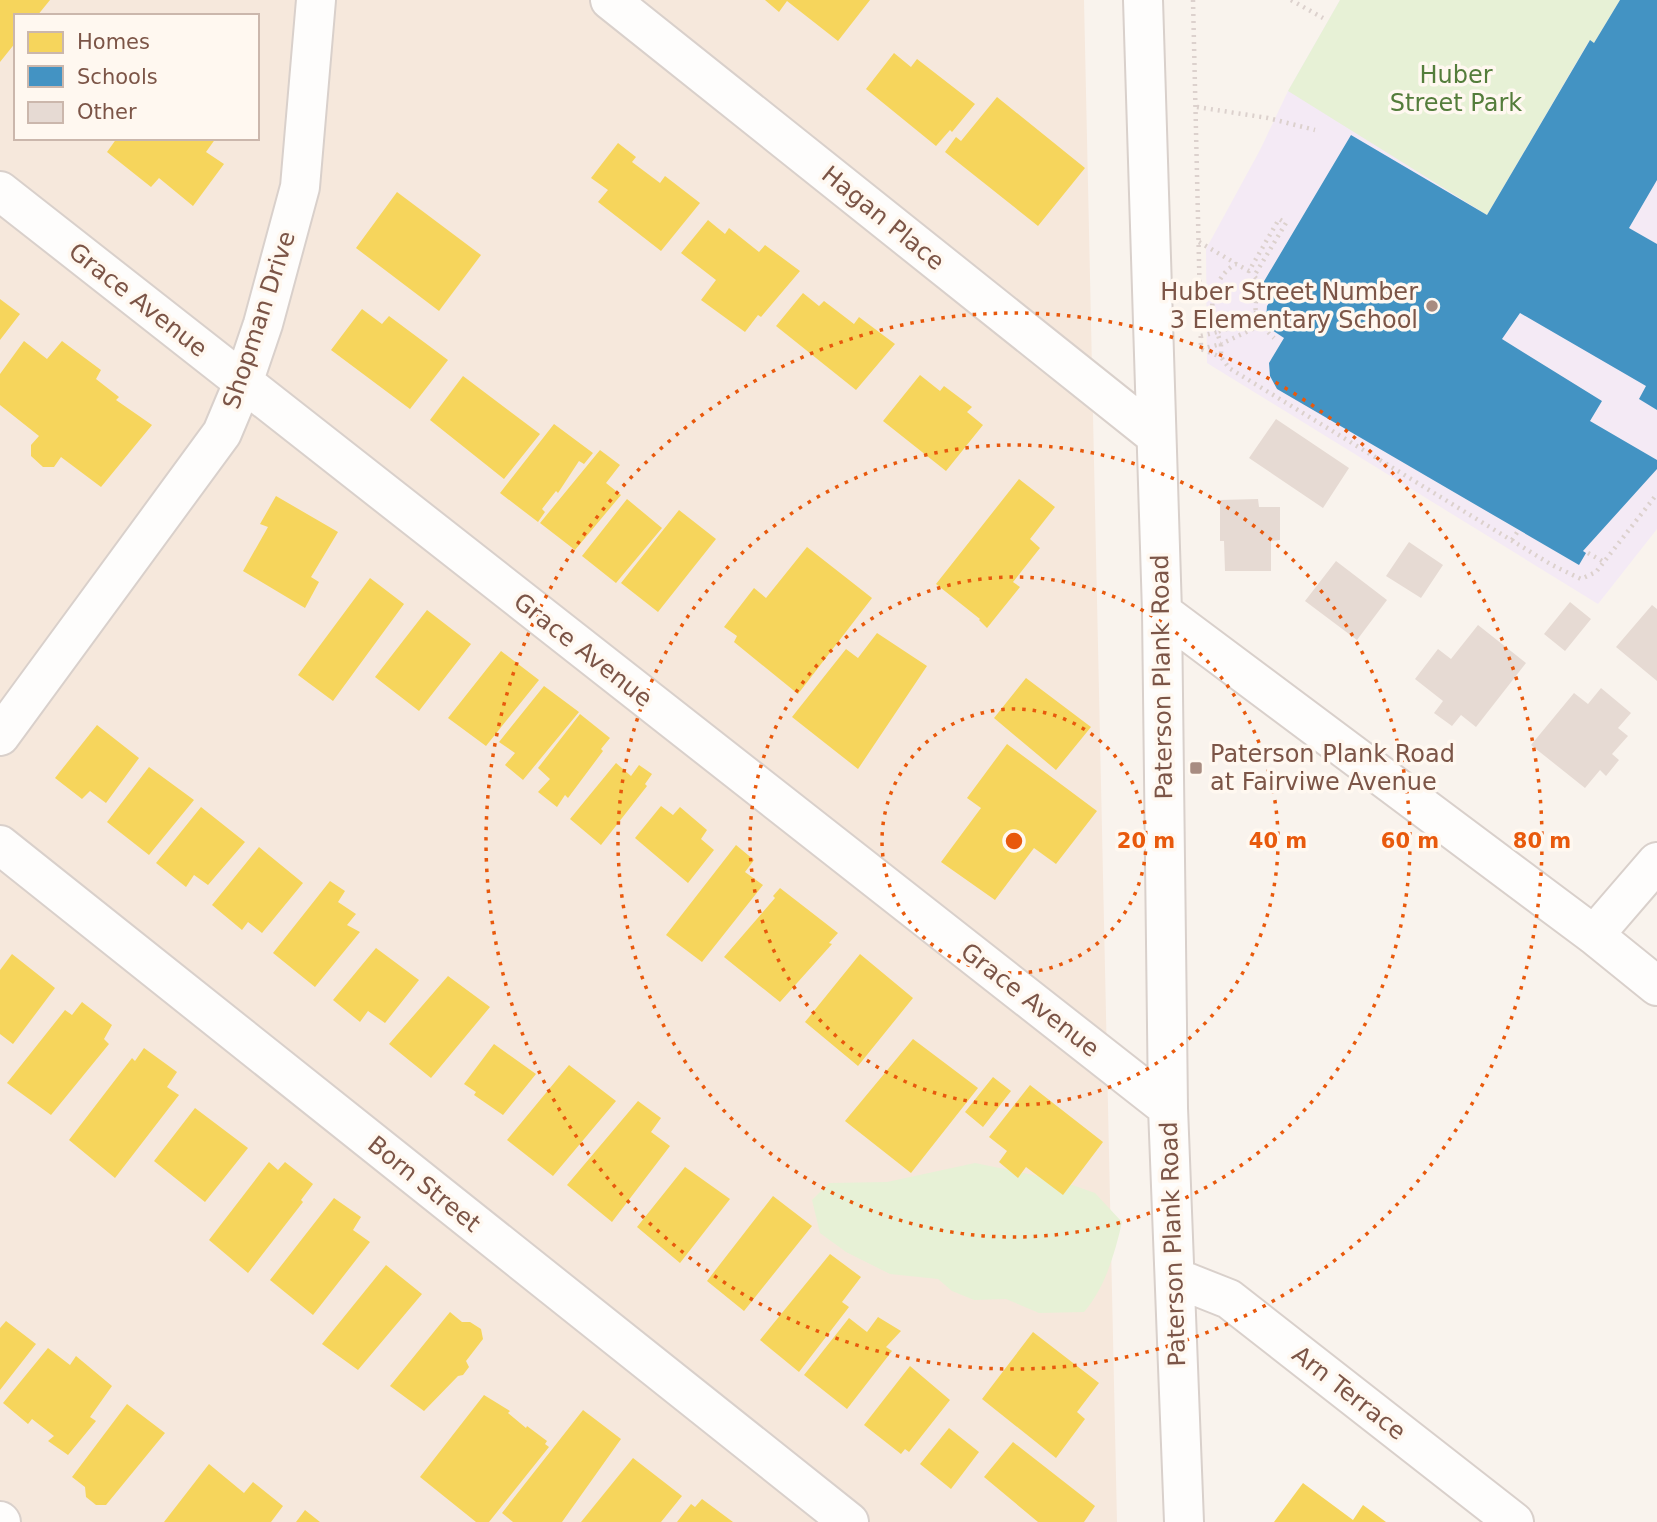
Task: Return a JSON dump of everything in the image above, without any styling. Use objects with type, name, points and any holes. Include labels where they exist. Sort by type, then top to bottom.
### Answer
[{"type":"street","name":"Shopman Drive","points":[[0,736],[222,433],[243,383],[266,315],[300,187],[316,0]]},
{"type":"street","name":"Hagan Place","points":[[610,0],[1156,436]]},
{"type":"street","name":"Paterson Plank Road","points":[[1143,0],[1162,612],[1168,1108],[1184,1522]]},
{"type":"street","name":"Grace Avenue","points":[[0,191],[1168,1108]]},
{"type":"street","points":[[1162,612],[1594,934],[1657,986]]},
{"type":"street","name":"Born Street","points":[[0,845],[849,1522]]},
{"type":"street","points":[[1594,934],[1657,862]]},
{"type":"street","name":"Arn Terrace","points":[[1176,1278],[1229,1299],[1514,1522]]},
{"type":"path","points":[[1193,0],[1201,349]]},
{"type":"path","points":[[1291,0],[1323,18]]},
{"type":"path","points":[[1197,107],[1268,118],[1315,130]]},
{"type":"path","points":[[1199,242],[1248,271],[1279,219],[1286,223],[1254,276],[1262,285],[1256,297],[1256,313],[1274,338]]},
{"type":"path","points":[[1221,357],[1213,298],[1228,268],[1236,264]]},
{"type":"path","points":[[1201,321],[1256,313]]},
{"type":"path","points":[[1201,336],[1260,322]]},
{"type":"path","points":[[1201,349],[1221,344],[1260,322]]},
{"type":"path","points":[[1201,349],[1221,357],[1229,368],[1552,565],[1581,579],[1596,572],[1657,494]]},
{"type":"path","points":[[1512,540],[1518,531]]},
{"type":"path","points":[[1588,553],[1604,562]]},
{"type":"shaded area","points":[[0,0],[1084,0],[1117,1522],[0,1522]]},
{"type":"shaded area","name":"Huber Street Number 3 Elementary School","points":[[1340,0],[1657,0],[1657,529],[1598,604],[1207,363],[1206,249],[1260,150],[1288,91]]},
{"type":"green space","name":"Huber Street Park","points":[[1340,0],[1620,0],[1594,43],[1589,41],[1487,215],[1288,91]]},
{"type":"green space","points":[[975,1163],[1058,1180],[1095,1193],[1122,1222],[1103,1281],[1084,1312],[1039,1313],[1006,1299],[974,1300],[952,1291],[938,1279],[890,1274],[846,1252],[820,1233],[812,1200],[829,1183],[887,1182]]},
{"type":"building: Homes","points":[[0,0],[50,0],[39,14],[14,14],[14,44],[0,62]]},
{"type":"building: Homes","points":[[765,0],[870,0],[838,41],[787,1],[779,12]]},
{"type":"building: Homes","points":[[894,53],[911,67],[917,59],[975,104],[952,132],[950,130],[936,146],[866,89]]},
{"type":"building: Homes","points":[[997,97],[1085,168],[1038,226],[945,152],[956,137],[961,141]]},
{"type":"building: Homes","points":[[116,140],[215,140],[206,152],[224,164],[193,206],[159,178],[151,187],[107,152]]},
{"type":"building: Homes","points":[[618,143],[636,157],[632,162],[660,183],[665,176],[700,203],[661,251],[598,202],[608,190],[591,178]]},
{"type":"building: Homes","points":[[397,192],[481,255],[439,311],[356,248]]},
{"type":"building: Homes","points":[[708,220],[725,234],[729,228],[759,252],[765,245],[800,271],[745,332],[701,300],[716,280],[681,253]]},
{"type":"building: Homes","points":[[803,293],[819,306],[824,301],[854,324],[859,317],[895,344],[856,390],[776,326]]},
{"type":"building: Homes","points":[[0,299],[20,314],[0,340]]},
{"type":"building: Homes","points":[[362,309],[382,324],[389,316],[448,360],[410,409],[331,350]]},
{"type":"building: Homes","points":[[24,341],[47,359],[62,341],[101,370],[96,379],[119,397],[116,400],[152,425],[101,487],[61,457],[54,467],[43,467],[31,456],[31,445],[39,436],[0,405],[0,374]]},
{"type":"building: Homes","points":[[920,375],[940,391],[944,386],[972,407],[967,412],[983,425],[946,471],[883,421]]},
{"type":"building: Homes","points":[[463,376],[540,434],[504,479],[430,420]]},
{"type":"building: Homes","points":[[554,424],[593,453],[584,464],[579,461],[558,493],[556,491],[542,509],[545,512],[538,522],[500,493]]},
{"type":"building: Homes","points":[[600,450],[620,465],[606,483],[621,495],[575,550],[540,523]]},
{"type":"building: Homes","points":[[1019,479],[1055,507],[1030,539],[1040,548],[1013,582],[1020,587],[987,628],[980,619],[936,584]]},
{"type":"building: Homes","points":[[276,496],[338,532],[311,577],[319,582],[305,608],[243,571],[268,527],[260,524]]},
{"type":"building: Homes","points":[[627,499],[662,528],[616,583],[582,556]]},
{"type":"building: Homes","points":[[679,510],[716,539],[658,612],[621,583]]},
{"type":"building: Homes","points":[[807,547],[872,598],[798,694],[734,642],[737,636],[724,627],[754,588],[766,598]]},
{"type":"building: Homes","points":[[370,578],[404,604],[333,701],[298,675]]},
{"type":"building: Homes","points":[[427,610],[471,644],[419,711],[375,677]]},
{"type":"building: Homes","points":[[877,633],[927,666],[858,769],[792,717],[846,649],[858,658]]},
{"type":"building: Homes","points":[[501,651],[539,680],[486,746],[448,718]]},
{"type":"building: Homes","points":[[1026,678],[1091,727],[1056,770],[994,718]]},
{"type":"building: Homes","points":[[544,686],[579,712],[523,780],[505,765],[515,753],[499,742]]},
{"type":"building: Homes","points":[[580,714],[610,738],[568,798],[565,795],[557,807],[538,792],[550,779],[538,768]]},
{"type":"building: Homes","points":[[97,725],[139,758],[106,803],[90,791],[82,799],[55,778]]},
{"type":"building: Homes","points":[[1007,744],[1097,811],[1056,864],[1034,848],[995,900],[941,862],[981,808],[967,798]]},
{"type":"building: Homes","points":[[616,763],[631,776],[639,765],[652,774],[645,784],[647,786],[601,845],[570,819]]},
{"type":"building: Homes","points":[[149,767],[194,800],[149,855],[107,822]]},
{"type":"building: Homes","points":[[661,806],[673,815],[680,807],[707,830],[701,839],[714,850],[688,883],[635,838]]},
{"type":"building: Homes","points":[[201,807],[245,842],[208,885],[194,875],[186,887],[156,863]]},
{"type":"building: Homes","points":[[736,845],[754,860],[745,872],[763,885],[702,962],[666,935]]},
{"type":"building: Homes","points":[[259,847],[303,883],[262,933],[248,922],[242,930],[212,905]]},
{"type":"building: Homes","points":[[330,881],[345,891],[338,902],[356,914],[347,925],[360,932],[315,987],[273,953]]},
{"type":"building: Homes","points":[[780,888],[838,933],[829,943],[832,944],[780,1002],[724,957],[775,898],[773,896]]},
{"type":"building: Homes","points":[[376,948],[419,980],[385,1023],[368,1011],[360,1022],[333,1000]]},
{"type":"building: Homes","points":[[12,954],[55,988],[13,1044],[0,1034],[0,970]]},
{"type":"building: Homes","points":[[860,954],[913,998],[858,1066],[805,1022]]},
{"type":"building: Homes","points":[[448,976],[490,1007],[431,1078],[389,1044]]},
{"type":"building: Homes","points":[[82,1002],[112,1025],[104,1039],[109,1044],[51,1115],[7,1083],[65,1010],[72,1015]]},
{"type":"building: Homes","points":[[913,1039],[978,1088],[911,1173],[845,1121]]},
{"type":"building: Homes","points":[[494,1044],[536,1074],[503,1115],[474,1095],[476,1092],[464,1084]]},
{"type":"building: Homes","points":[[144,1048],[177,1072],[167,1087],[179,1095],[115,1178],[69,1140],[132,1058],[135,1061]]},
{"type":"building: Homes","points":[[569,1065],[616,1101],[553,1176],[507,1140]]},
{"type":"building: Homes","points":[[993,1077],[1011,1091],[983,1127],[965,1112]]},
{"type":"building: Homes","points":[[1030,1085],[1103,1142],[1063,1195],[1026,1167],[1018,1178],[999,1162],[1007,1151],[989,1137]]},
{"type":"building: Homes","points":[[638,1101],[661,1118],[651,1132],[670,1146],[612,1222],[567,1185]]},
{"type":"building: Homes","points":[[195,1108],[248,1148],[205,1202],[154,1161]]},
{"type":"building: Homes","points":[[269,1162],[278,1170],[285,1162],[313,1184],[301,1200],[303,1202],[248,1273],[209,1240]]},
{"type":"building: Homes","points":[[685,1167],[730,1199],[680,1263],[637,1227]]},
{"type":"building: Homes","points":[[773,1196],[812,1226],[744,1311],[707,1281]]},
{"type":"building: Homes","points":[[334,1198],[361,1217],[353,1230],[370,1242],[313,1315],[270,1280]]},
{"type":"building: Homes","points":[[830,1254],[861,1277],[842,1302],[849,1307],[799,1372],[760,1340]]},
{"type":"building: Homes","points":[[386,1265],[422,1294],[358,1370],[322,1344]]},
{"type":"building: Homes","points":[[450,1312],[462,1322],[470,1322],[481,1329],[483,1339],[466,1361],[469,1367],[463,1375],[458,1376],[424,1411],[390,1386]]},
{"type":"building: Homes","points":[[878,1317],[901,1331],[886,1347],[892,1351],[847,1409],[804,1375],[849,1318],[867,1332]]},
{"type":"building: Homes","points":[[6,1321],[36,1344],[0,1390],[0,1328]]},
{"type":"building: Homes","points":[[1033,1332],[1099,1383],[1077,1412],[1085,1419],[1056,1458],[982,1399]]},
{"type":"building: Homes","points":[[48,1348],[70,1365],[76,1356],[112,1386],[90,1417],[96,1421],[68,1455],[48,1441],[54,1436],[32,1419],[28,1424],[3,1403]]},
{"type":"building: Homes","points":[[910,1366],[950,1400],[909,1452],[905,1449],[901,1454],[864,1425]]},
{"type":"building: Homes","points":[[484,1395],[510,1411],[508,1413],[526,1428],[527,1426],[547,1441],[545,1444],[549,1447],[489,1522],[476,1522],[420,1477]]},
{"type":"building: Homes","points":[[127,1404],[165,1433],[106,1505],[96,1505],[86,1497],[85,1487],[72,1477]]},
{"type":"building: Homes","points":[[583,1410],[621,1439],[562,1522],[513,1522],[502,1513]]},
{"type":"building: Homes","points":[[949,1428],[979,1452],[951,1489],[920,1464]]},
{"type":"building: Homes","points":[[1013,1442],[1095,1506],[1084,1522],[1038,1522],[984,1477]]},
{"type":"building: Homes","points":[[633,1458],[682,1496],[661,1522],[581,1522]]},
{"type":"building: Homes","points":[[209,1464],[244,1493],[253,1482],[283,1506],[271,1522],[164,1522]]},
{"type":"building: Homes","points":[[1303,1483],[1353,1520],[1363,1505],[1386,1522],[1274,1522]]},
{"type":"building: Homes","points":[[702,1499],[733,1522],[677,1522],[691,1504],[695,1507]]},
{"type":"building: Homes","points":[[305,1510],[320,1522],[296,1522]]},
{"type":"building: Schools","name":"Huber Street Number 3 Elementary School","points":[[1620,0],[1657,0],[1657,180],[1629,228],[1657,244],[1657,410],[1639,399],[1646,386],[1520,313],[1502,339],[1602,401],[1590,421],[1657,460],[1657,469],[1583,551],[1586,553],[1579,565],[1277,389],[1270,376],[1269,363],[1284,338],[1272,330],[1266,319],[1267,306],[1277,291],[1263,283],[1351,135],[1487,215],[1590,40],[1594,43]]},
{"type":"building: Other","points":[[1276,419],[1349,468],[1323,508],[1249,458]]},
{"type":"building: Other","points":[[1258,499],[1259,507],[1280,507],[1280,540],[1271,541],[1271,571],[1225,571],[1224,541],[1220,541],[1220,500]]},
{"type":"building: Other","points":[[1409,542],[1443,565],[1421,598],[1386,576]]},
{"type":"building: Other","points":[[1336,561],[1387,600],[1357,640],[1305,601]]},
{"type":"building: Other","points":[[1570,602],[1591,619],[1565,651],[1544,634]]},
{"type":"building: Other","points":[[1652,605],[1657,609],[1657,681],[1616,647]]},
{"type":"building: Other","points":[[1478,625],[1526,663],[1476,727],[1461,715],[1452,726],[1434,713],[1443,701],[1415,679],[1438,649],[1451,659]]},
{"type":"building: Other","points":[[1601,688],[1631,713],[1618,728],[1628,736],[1612,754],[1619,760],[1606,776],[1600,770],[1585,788],[1531,745],[1574,693],[1588,704]]},
{"type":"place","name":"Huber Street Number 3 Elementary School","points":[[1432,306]]},
{"type":"place","name":"Paterson Plank Road at Fairviwe Avenue","points":[[1196,768]]}]
